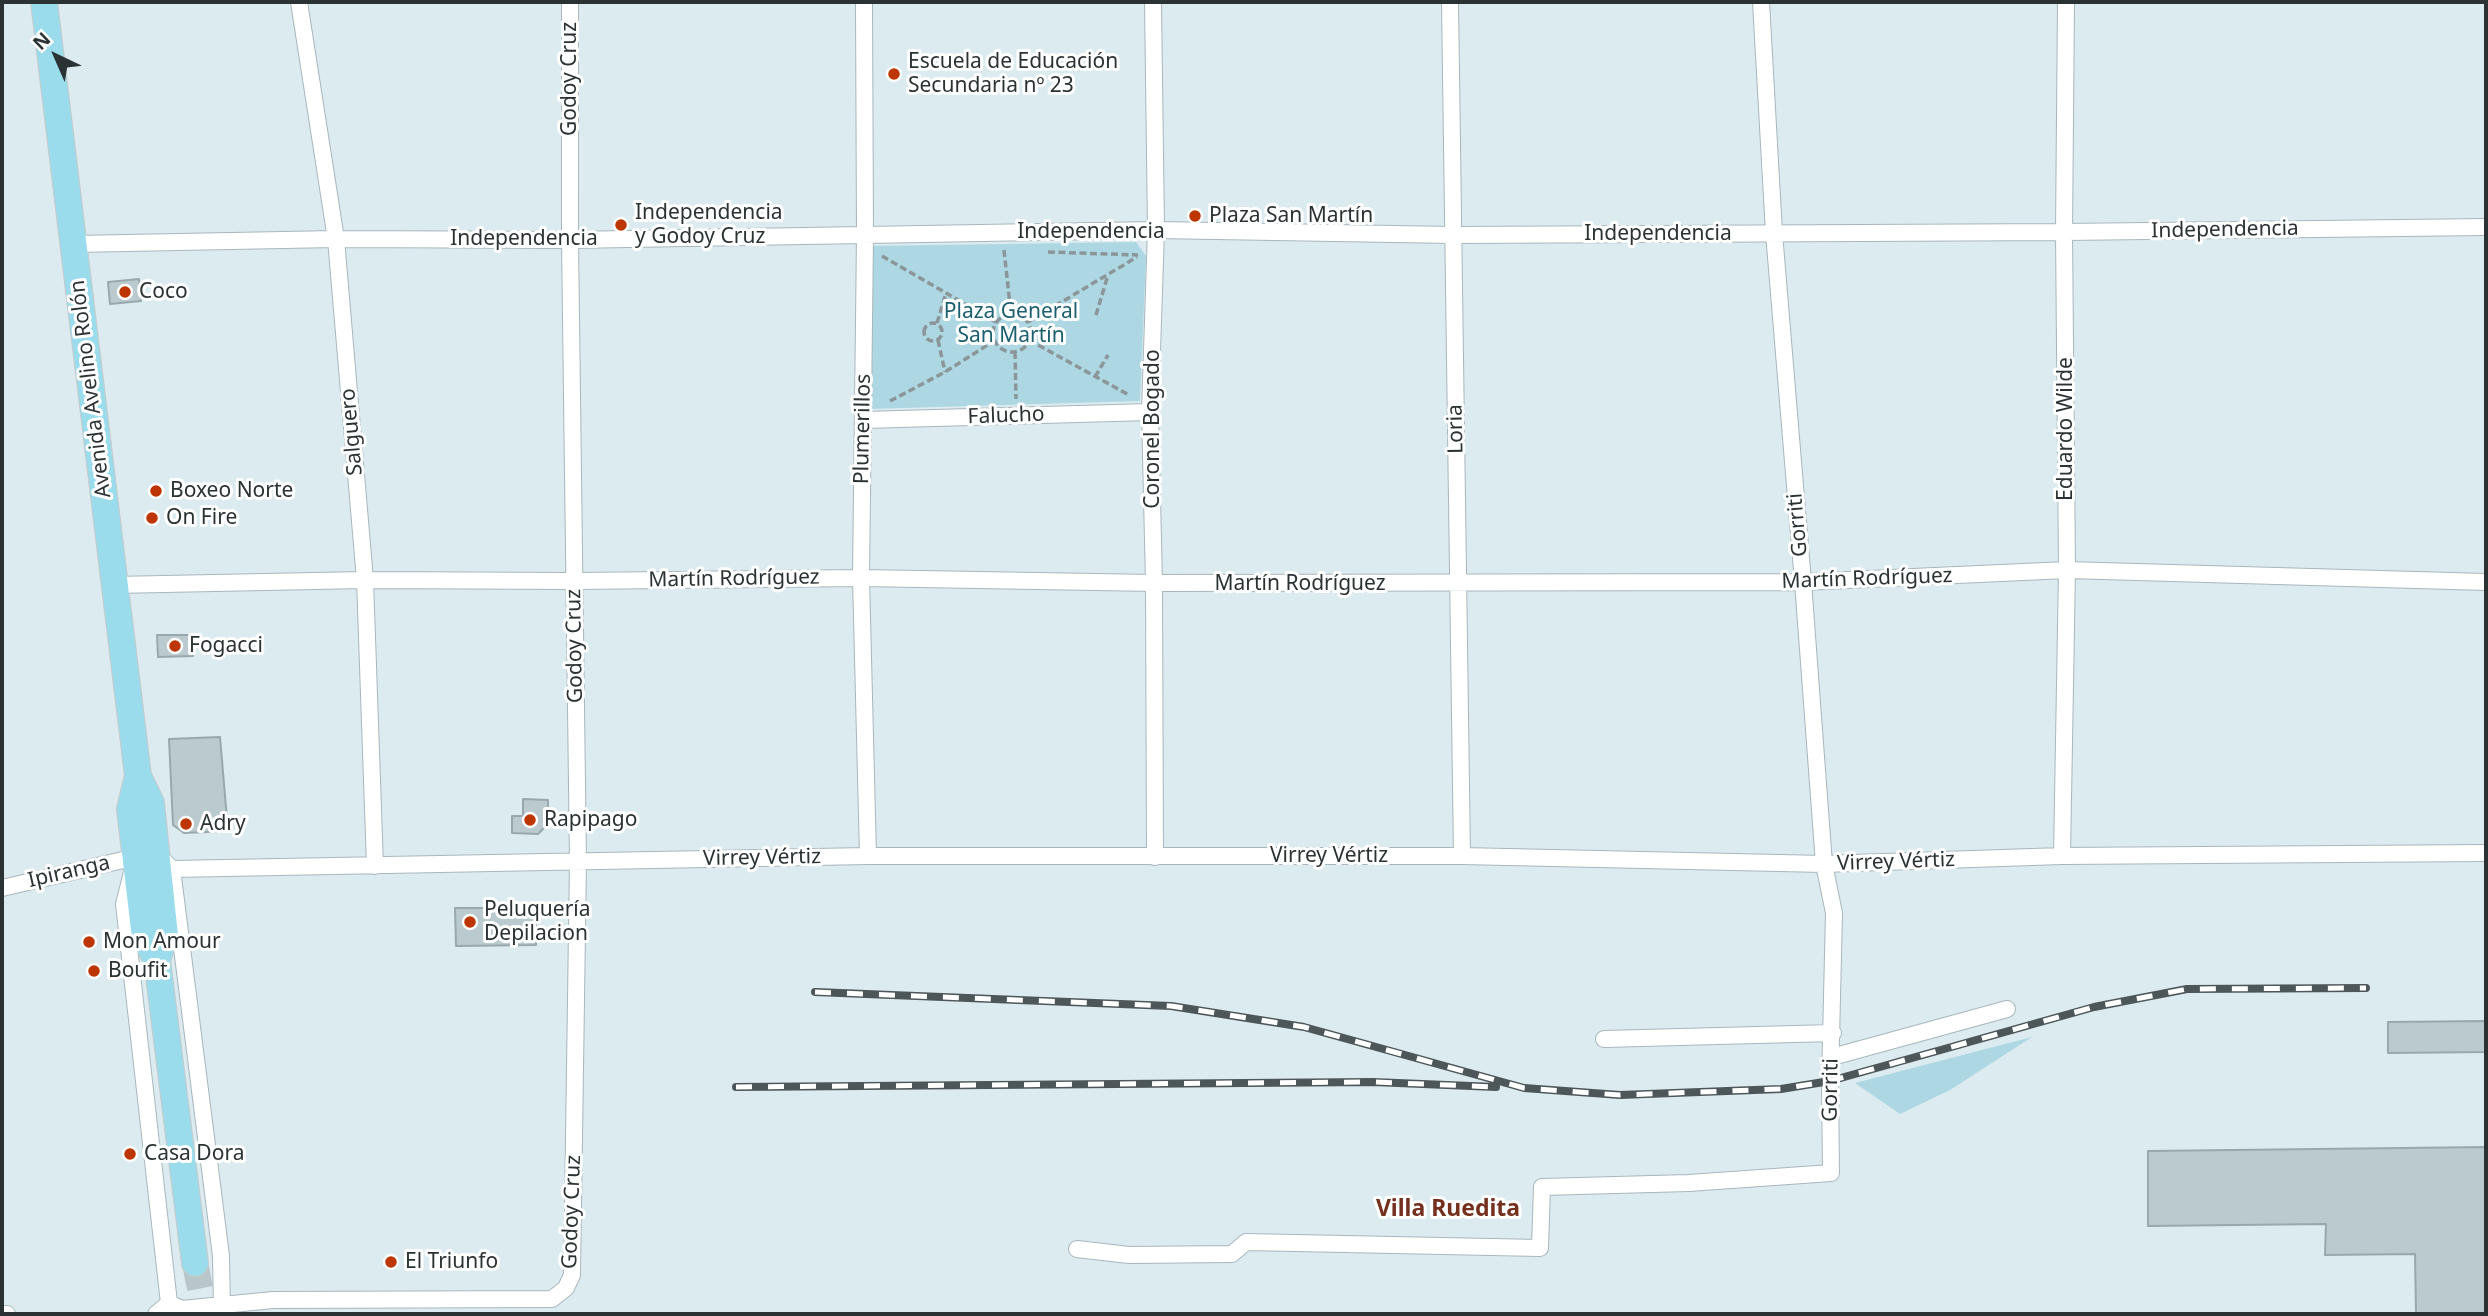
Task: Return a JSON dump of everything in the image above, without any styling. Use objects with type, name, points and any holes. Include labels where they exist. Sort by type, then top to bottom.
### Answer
[{"type":"main road","name":"Avenida Avelino Rolón","points":[[44,2],[138,776],[151,803],[155,860],[166,936],[157,960],[195,1263]]},
{"type":"street","name":"Salguero","points":[[299,2],[336,239],[365,580],[375,866]]},
{"type":"street","name":"Godoy Cruz","points":[[220,1310],[272,1300],[552,1299],[566,1288],[572,1275],[578,862],[570,240],[570,2]]},
{"type":"street","name":"Plumerillos","points":[[864,2],[865,235],[861,578],[868,856]]},
{"type":"street","name":"Coronel Bogado","points":[[1153,2],[1156,230],[1150,412],[1155,857]]},
{"type":"street","name":"Loria","points":[[1450,2],[1462,856]]},
{"type":"street","name":"Gorriti","points":[[1077,1249],[1129,1255],[1232,1254],[1246,1242],[1540,1248],[1542,1187],[1689,1183],[1831,1173],[1834,914],[1824,864],[1774,233],[1761,2]]},
{"type":"street","name":"Eduardo Wilde","points":[[2062,856],[2067,570],[2064,232],[2066,2]]},
{"type":"street","name":"Independencia","points":[[74,244],[336,239],[570,240],[1156,230],[1454,235],[2486,227]]},
{"type":"street","name":"Falucho","points":[[863,420],[1150,412]]},
{"type":"street","name":"Martín Rodríguez","points":[[114,585],[365,580],[861,578],[1154,583],[1803,582],[2067,570],[2486,582]]},
{"type":"street","name":"Virrey Vértiz","points":[[155,860],[375,866],[868,856],[1462,856],[1824,864],[2062,856],[2486,853]]},
{"type":"street","name":"Ipiranga","points":[[2,888],[155,860]]},
{"type":"street","name":"Avenida Avelino Rolón","points":[[155,860],[124,904],[169,1303]]},
{"type":"street","name":"Avenida Avelino Rolón","points":[[155,860],[221,1256],[220,1310]]},
{"type":"street","points":[[1832,1057],[2007,1009]]},
{"type":"street","points":[[1604,1039],[1832,1033]]},
{"type":"street","points":[[156,1314],[169,1303],[182,1310],[220,1310]]},
{"type":"street","points":[[2,1314],[7,1314]]},
{"type":"path","points":[[1004,250],[1012,314]]},
{"type":"path","points":[[874,252],[996,322]]},
{"type":"path","points":[[1028,322],[1140,255],[1155,254]]},
{"type":"path","points":[[1096,315],[1109,273]]},
{"type":"path","points":[[937,323],[946,293]]},
{"type":"path","points":[[1012,314],[1028,322],[1031,334],[1026,346],[1015,352],[1002,350],[992,334],[1000,317],[1012,314]]},
{"type":"path","points":[[937,323],[943,329],[938,340]]},
{"type":"path","points":[[937,323],[928,324],[924,332],[929,340],[938,340]]},
{"type":"path","points":[[938,340],[945,372]]},
{"type":"path","points":[[1029,340],[1133,397]]},
{"type":"path","points":[[879,407],[945,372],[994,341]]},
{"type":"path","points":[[1015,352],[1016,402]]},
{"type":"path","points":[[1095,377],[1108,355]]},
{"type":"green space","name":"Plaza General San Martín","points":[[1136,242],[1146,256],[1140,401],[869,409],[871,246]]},
{"type":"green space","points":[[2032,1037],[1950,1090],[1900,1114],[1855,1083]]},
{"type":"building","name":"Coco","points":[[139,279],[141,301],[110,304],[108,282]]},
{"type":"building","name":"Fogacci","points":[[157,635],[193,635],[193,656],[158,657]]},
{"type":"building","points":[[220,737],[228,831],[184,833],[173,825],[169,739]]},
{"type":"building","name":"Rapipago","points":[[523,799],[548,800],[548,824],[538,834],[512,833],[512,816],[523,816]]},
{"type":"building","points":[[455,908],[536,908],[536,945],[456,946]]},
{"type":"building","points":[[2486,1021],[2486,1052],[2388,1053],[2388,1022]]},
{"type":"building","points":[[2486,1147],[2486,1314],[2416,1314],[2415,1254],[2325,1255],[2326,1224],[2148,1226],[2148,1151]]},
{"type":"tunnel","points":[[195,1263],[205,1314]]},
{"type":"railway","points":[[815,992],[1171,1006],[1304,1027],[1524,1088],[1620,1095],[1781,1089],[1830,1081],[2094,1007],[2187,989],[2366,988]]},
{"type":"railway","points":[[736,1087],[1373,1082],[1496,1087]]},
{"type":"place","name":"Escuela de Educación Secundaria nº 23","points":[[894,74]]},
{"type":"place","name":"Plaza San Martín","points":[[1195,216]]},
{"type":"place","name":"Independencia y Godoy Cruz","points":[[621,225]]},
{"type":"place","name":"Coco","points":[[125,292]]},
{"type":"place","name":"Boxeo Norte","points":[[156,491]]},
{"type":"place","name":"On Fire","points":[[152,518]]},
{"type":"place","name":"Fogacci","points":[[175,646]]},
{"type":"place","name":"Rapipago","points":[[530,820]]},
{"type":"place","name":"Adry","points":[[186,824]]},
{"type":"place","name":"Peluquería Depilacion","points":[[470,922]]},
{"type":"place","name":"Mon Amour","points":[[89,942]]},
{"type":"place","name":"Boufit","points":[[94,971]]},
{"type":"place","name":"Casa Dora","points":[[130,1154]]},
{"type":"place","name":"El Triunfo","points":[[391,1262]]},
{"type":"district","name":"Villa Ruedita","points":[[1448,1209]]}]
